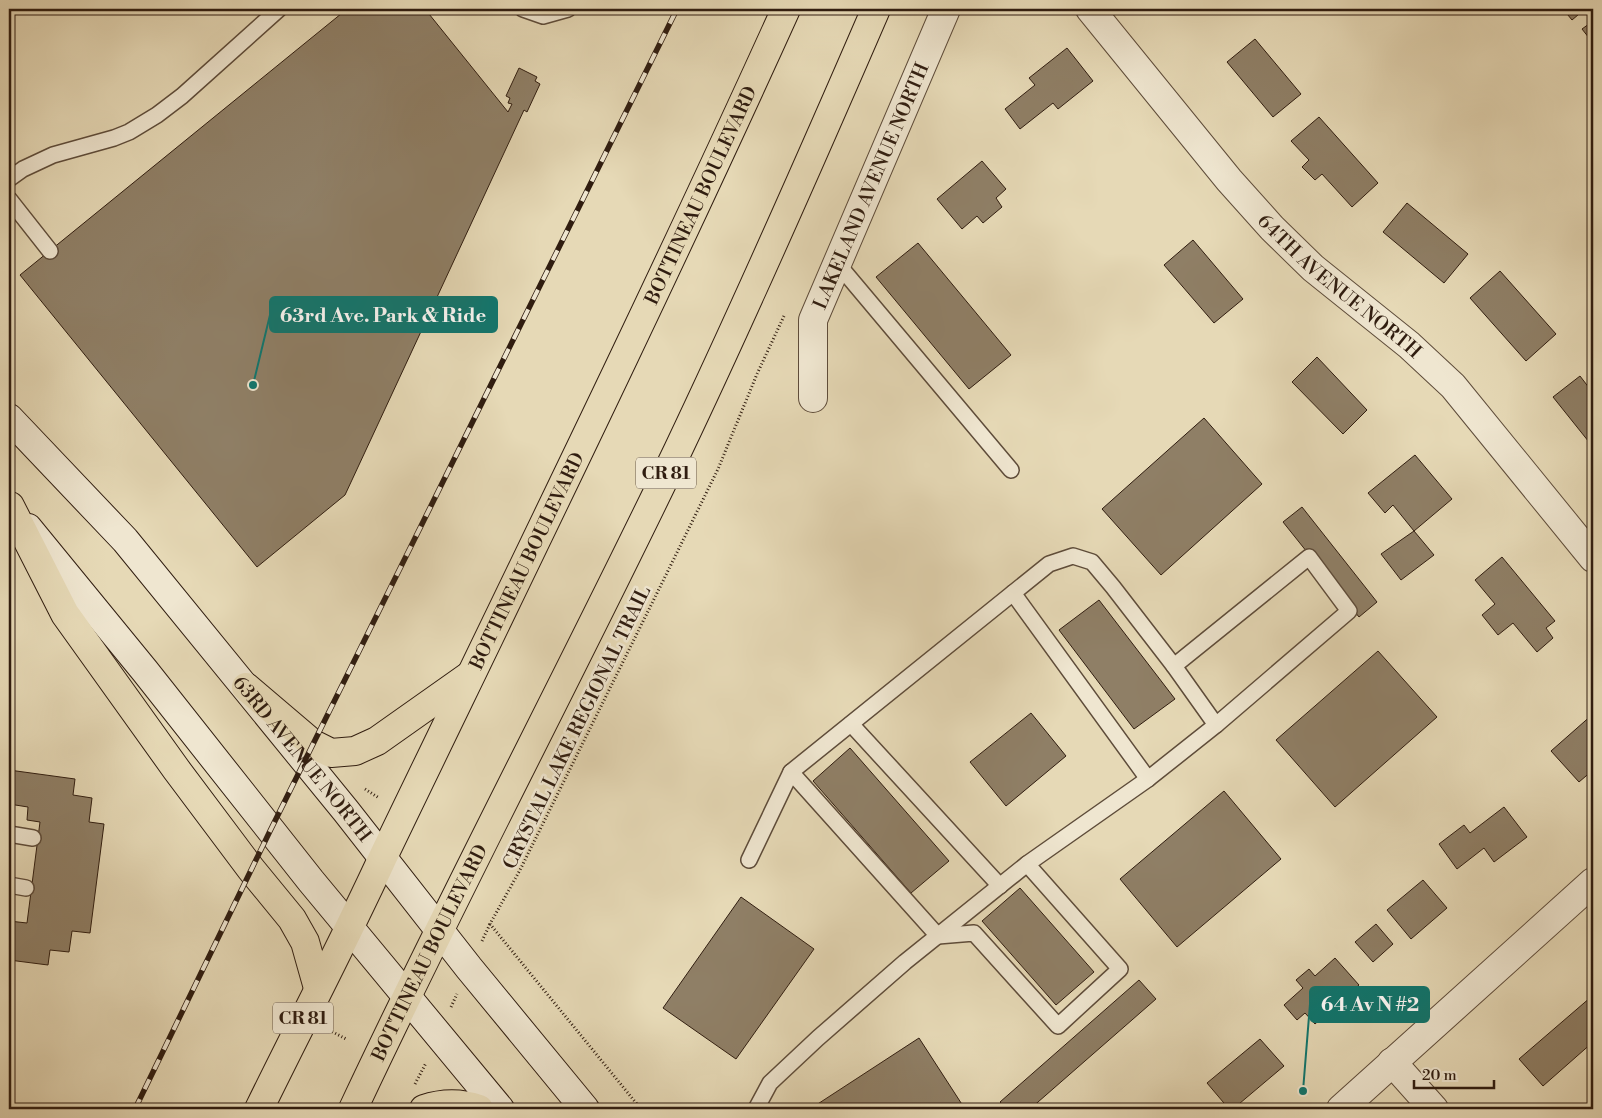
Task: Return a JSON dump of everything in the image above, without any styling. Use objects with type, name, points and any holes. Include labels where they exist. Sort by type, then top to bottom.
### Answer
[{"type":"highway","name":"BOTTINEAU BOULEVARD","points":[[259,1109],[318,988],[350,928],[636,332],[729,136],[786,9]]},
{"type":"highway","name":"BOTTINEAU BOULEVARD","points":[[353,1109],[406,995],[681,444],[746,305],[876,9]]},
{"type":"highway","points":[[9,505],[65,614],[182,777],[292,919],[305,942],[318,988]]},
{"type":"highway","points":[[246,687],[313,744],[331,753],[355,751],[377,742],[470,675]]},
{"type":"highway","points":[[418,1100],[467,1105],[479,1109]]},
{"type":"street","name":"LAKELAND AVENUE NORTH","points":[[813,398],[813,320],[946,9]]},
{"type":"street","name":"64TH AVENUE NORTH","points":[[1090,9],[1229,180],[1272,228],[1313,268],[1409,345],[1453,386],[1593,558]]},
{"type":"street","name":"63RD AVENUE NORTH","points":[[9,418],[125,540],[246,687],[383,857],[469,968],[585,1109]]},
{"type":"street","points":[[9,505],[145,671],[270,831],[500,1109]]},
{"type":"street","points":[[1341,1109],[1593,882]]},
{"type":"street","points":[[1392,1062],[1434,1109]]},
{"type":"lane","points":[[9,179],[24,169],[53,155],[114,138],[157,115],[182,96],[279,9]]},
{"type":"lane","points":[[523,9],[543,16],[568,9]]},
{"type":"lane","points":[[9,199],[50,251]]},
{"type":"lane","points":[[837,263],[1011,470]]},
{"type":"lane","points":[[749,860],[791,772],[1049,564],[1073,556],[1092,562],[1174,666],[1216,725]]},
{"type":"lane","points":[[756,1109],[770,1083],[826,1031],[938,936],[1027,864],[1148,779],[1216,725],[1350,612],[1309,557],[1174,666]]},
{"type":"lane","points":[[1013,593],[1148,779]]},
{"type":"lane","points":[[851,724],[1000,886]]},
{"type":"lane","points":[[791,772],[938,936]]},
{"type":"lane","points":[[9,834],[33,838]]},
{"type":"lane","points":[[938,936],[974,933],[1058,1026],[1120,969],[1027,864]]},
{"type":"lane","points":[[9,885],[26,888]]},
{"type":"path","name":"CRYSTAL LAKE REGIONAL TRAIL","points":[[641,1109],[490,924],[520,870],[718,468],[757,374],[781,323]]},
{"type":"path","points":[[360,786],[379,798]]},
{"type":"path","points":[[326,1029],[346,1039]]},
{"type":"path","points":[[418,1100],[427,1059]]},
{"type":"building","points":[[347,9],[425,9],[508,112],[512,104],[508,103],[510,98],[506,96],[519,68],[537,77],[535,81],[540,84],[527,112],[524,110],[345,495],[257,567],[20,275]]},
{"type":"building","points":[[1563,9],[1585,9],[1572,20]]},
{"type":"building","points":[[1593,21],[1593,43],[1582,29]]},
{"type":"building","points":[[1255,39],[1301,94],[1273,117],[1227,62]]},
{"type":"building","points":[[1067,48],[1093,81],[1058,109],[1053,103],[1020,129],[1005,109],[1035,85],[1029,78]]},
{"type":"building","points":[[1319,117],[1378,183],[1352,207],[1322,174],[1315,180],[1302,167],[1309,160],[1291,141]]},
{"type":"building","points":[[982,161],[1006,189],[996,198],[1002,207],[983,223],[977,216],[962,229],[937,199]]},
{"type":"building","points":[[1407,203],[1468,254],[1444,283],[1383,232]]},
{"type":"building","points":[[1193,240],[1243,299],[1214,323],[1164,265]]},
{"type":"building","points":[[918,243],[1011,355],[969,389],[876,277]]},
{"type":"building","points":[[1500,271],[1556,334],[1526,361],[1470,298]]},
{"type":"building","points":[[1317,357],[1367,410],[1343,434],[1292,382]]},
{"type":"building","points":[[1580,376],[1593,393],[1593,447],[1553,397]]},
{"type":"building","points":[[1204,418],[1262,484],[1161,575],[1102,509]]},
{"type":"building","points":[[1415,455],[1452,499],[1414,531],[1393,505],[1385,513],[1368,493]]},
{"type":"building","points":[[1302,507],[1377,602],[1359,617],[1283,522]]},
{"type":"building","points":[[1414,531],[1434,555],[1401,580],[1381,554]]},
{"type":"building","points":[[1502,557],[1555,621],[1546,628],[1553,638],[1537,652],[1513,623],[1498,635],[1482,615],[1495,604],[1475,580]]},
{"type":"building","points":[[1099,600],[1175,699],[1134,729],[1059,630]]},
{"type":"building","points":[[1378,651],[1437,717],[1335,807],[1276,740]]},
{"type":"building","points":[[1031,713],[1066,756],[1006,806],[970,762]]},
{"type":"building","points":[[1593,714],[1593,770],[1579,782],[1551,751]]},
{"type":"building","points":[[850,748],[949,861],[911,893],[813,781]]},
{"type":"building","points":[[9,770],[75,779],[73,795],[92,798],[89,822],[104,824],[90,933],[72,931],[69,952],[50,950],[48,965],[9,960],[9,921],[27,923],[40,822],[27,820],[28,807],[9,804]]},
{"type":"building","points":[[1224,791],[1281,859],[1177,947],[1120,879]]},
{"type":"building","points":[[1504,807],[1527,837],[1494,862],[1484,848],[1457,869],[1439,844],[1464,825],[1470,833]]},
{"type":"building","points":[[1423,880],[1447,908],[1411,939],[1387,910]]},
{"type":"building","points":[[1020,888],[1094,972],[1056,1005],[982,921]]},
{"type":"building","points":[[741,897],[814,949],[736,1059],[663,1008]]},
{"type":"building","points":[[1376,924],[1393,944],[1373,962],[1355,942]]},
{"type":"building","points":[[1335,958],[1359,985],[1315,1024],[1305,1013],[1297,1020],[1284,1005],[1303,988],[1296,980],[1309,969],[1315,976]]},
{"type":"building","points":[[1139,980],[1156,999],[1030,1109],[1007,1109],[1000,1102]]},
{"type":"building","points":[[1591,997],[1593,1000],[1593,1042],[1543,1086],[1519,1059]]},
{"type":"building","points":[[919,1038],[965,1109],[810,1109]]},
{"type":"building","points":[[1260,1039],[1284,1066],[1233,1109],[1229,1109],[1207,1083]]},
{"type":"railway","points":[[135,1109],[270,831],[677,9]]},
{"type":"place","name":"63rd Ave. Park & Ride","points":[[253,385]]},
{"type":"place","name":"64 Av N #2","points":[[1303,1091]]}]
